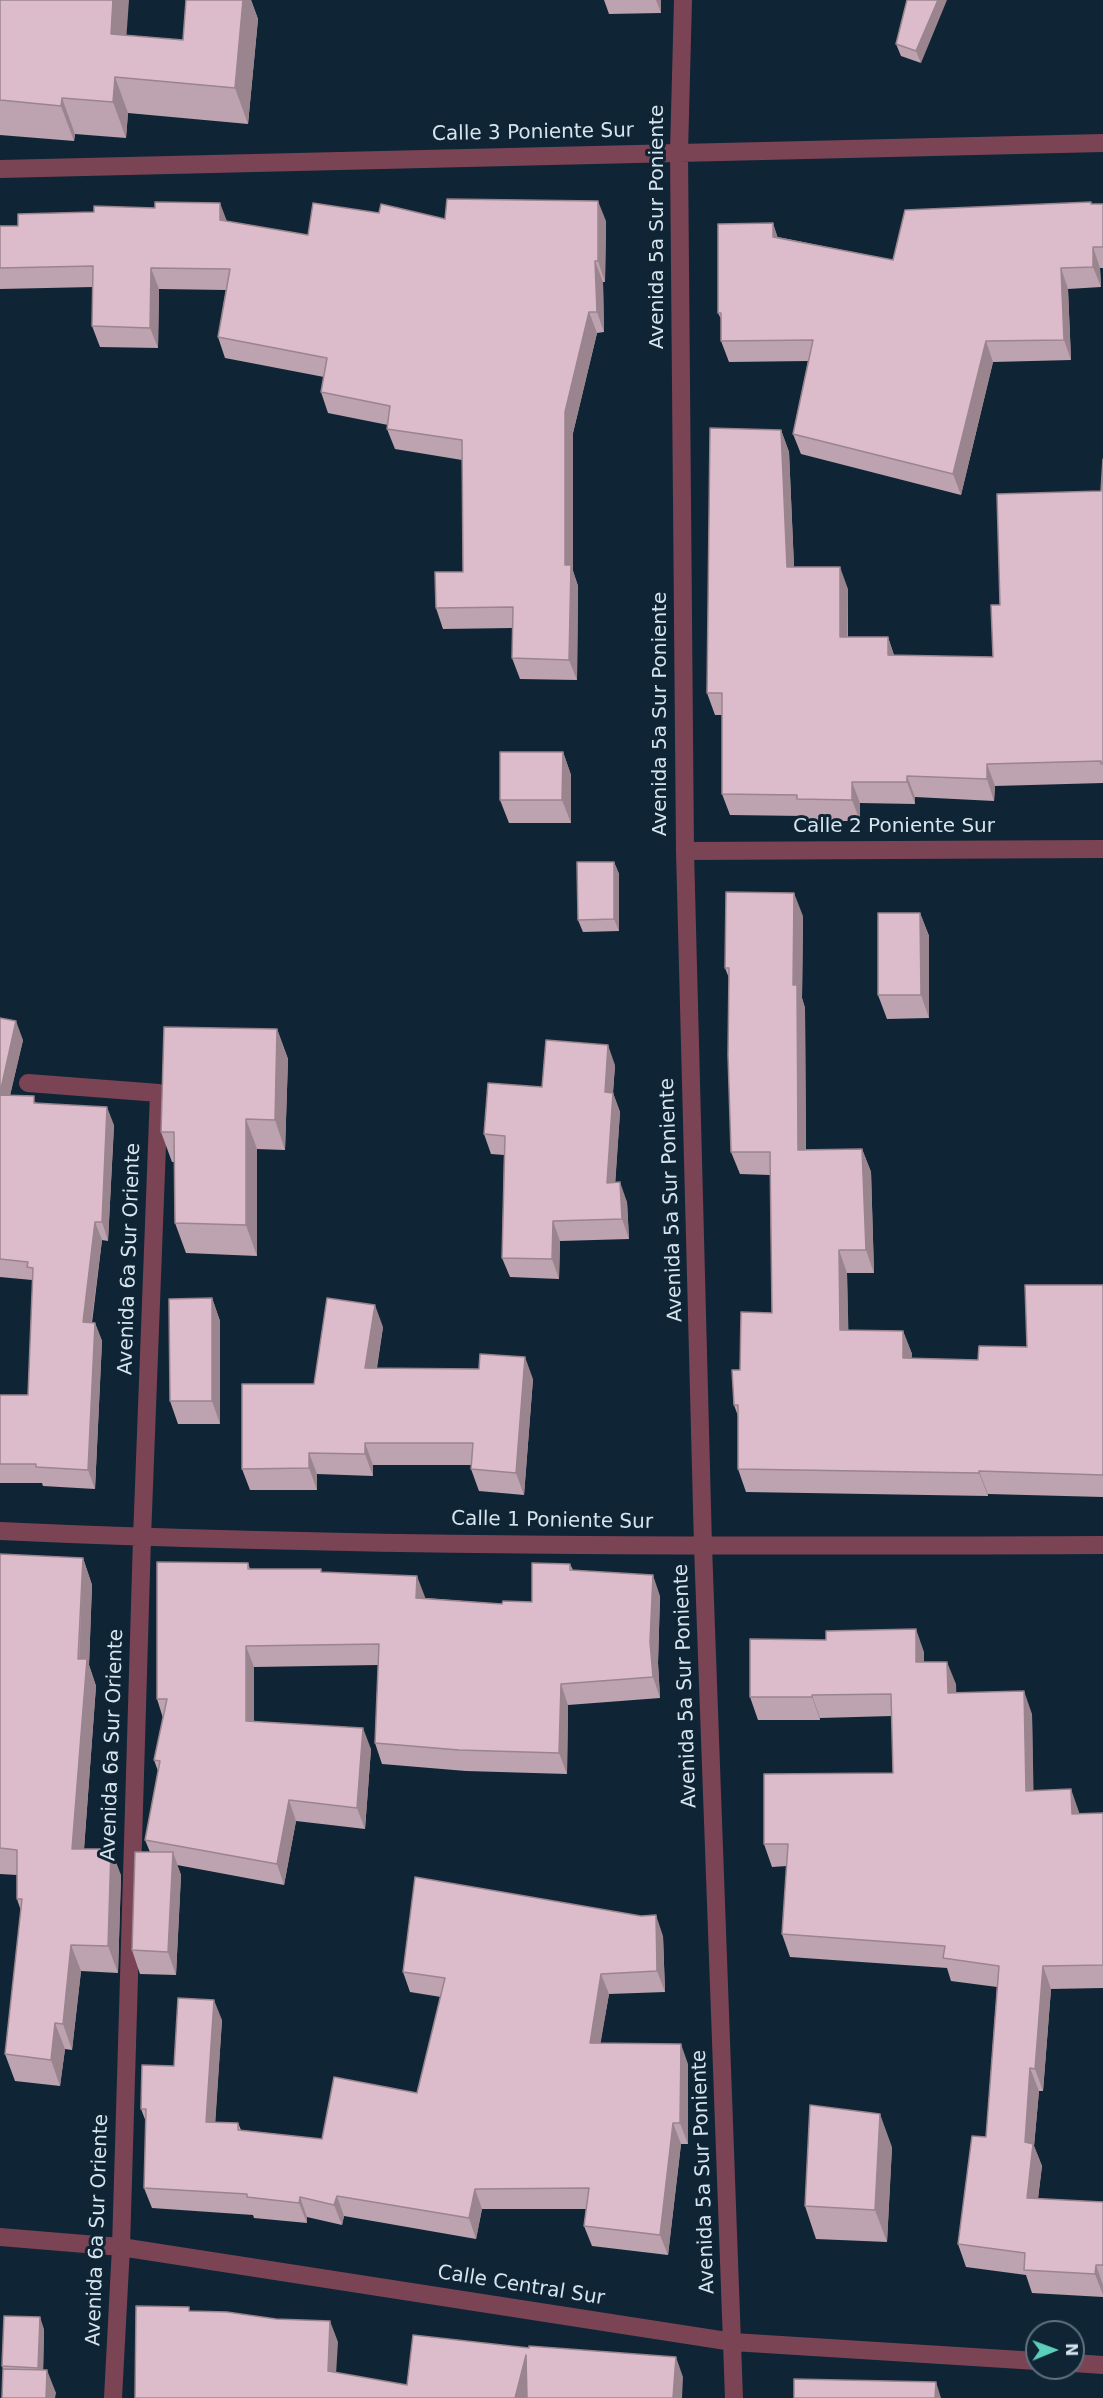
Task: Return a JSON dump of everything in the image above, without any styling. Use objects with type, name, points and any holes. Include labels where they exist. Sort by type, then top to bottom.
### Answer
[{"type":"street","name":"Avenida 5a Sur Poniente","points":[[683,0],[679,152],[685,851],[703,1546],[734,2398]]},
{"type":"street","name":"Calle 3 Poniente Sur","points":[[0,169],[1103,143]]},
{"type":"street","name":"Calle 2 Poniente Sur","points":[[685,851],[1103,849]]},
{"type":"street","name":"Avenida 6a Sur Oriente","points":[[28,1083],[159,1093],[142,1538],[121,2247],[113,2398]]},
{"type":"street","name":"Calle 1 Poniente Sur","points":[[0,1531],[142,1538],[703,1546],[1103,1545]]},
{"type":"street","name":"Calle Central Sur","points":[[0,2237],[121,2247],[733,2342],[1025,2360]]},
{"type":"street","points":[[1085,2364],[1103,2365]]},
{"type":"building","points":[[0,0],[113,0],[111,34],[183,40],[186,0],[243,0],[235,88],[115,77],[113,102],[62,98],[61,106],[0,100]]},
{"type":"building","points":[[907,0],[938,0],[916,51],[896,44]]},
{"type":"building","points":[[447,199],[598,201],[598,261],[595,261],[597,312],[589,312],[565,412],[565,565],[571,565],[569,660],[512,658],[513,607],[436,608],[435,572],[463,572],[462,440],[387,429],[390,406],[321,392],[327,358],[218,337],[230,269],[151,268],[150,328],[92,326],[93,266],[0,268],[0,226],[18,226],[18,214],[94,212],[94,206],[155,208],[155,202],[220,203],[220,220],[308,235],[313,203],[379,213],[381,204],[445,219]]},
{"type":"building","points":[[1091,202],[1091,204],[1103,204],[1103,247],[1093,247],[1093,267],[1061,268],[1064,340],[986,341],[953,474],[793,434],[813,340],[721,341],[721,313],[718,313],[718,224],[773,223],[773,237],[893,260],[905,210]]},
{"type":"building","points":[[710,428],[781,430],[787,567],[840,567],[840,637],[888,637],[888,655],[993,657],[991,605],[1000,605],[997,494],[1101,491],[1103,459],[1103,763],[1101,764],[1101,761],[987,764],[987,779],[907,776],[907,782],[852,782],[852,800],[797,799],[797,795],[722,794],[722,693],[707,693]]},
{"type":"building","points":[[500,752],[563,752],[562,800],[500,800]]},
{"type":"building","points":[[577,862],[614,862],[614,919],[578,920]]},
{"type":"building","points":[[726,892],[794,893],[793,985],[797,985],[798,1150],[862,1149],[866,1250],[839,1250],[840,1330],[903,1331],[903,1358],[978,1360],[979,1346],[1027,1347],[1025,1285],[1103,1285],[1103,1475],[979,1471],[979,1473],[738,1469],[738,1405],[734,1405],[732,1370],[740,1370],[741,1312],[772,1313],[770,1152],[731,1152],[728,1055],[729,968],[725,968]]},
{"type":"building","points":[[878,913],[920,913],[921,995],[878,995]]},
{"type":"building","points":[[0,1018],[16,1021],[0,1093]]},
{"type":"building","points":[[164,1027],[277,1029],[275,1120],[246,1119],[246,1225],[175,1223],[174,1132],[161,1132]]},
{"type":"building","points":[[546,1040],[608,1045],[605,1092],[613,1093],[607,1183],[620,1182],[622,1219],[553,1221],[552,1259],[502,1258],[505,1136],[484,1134],[488,1083],[542,1087]]},
{"type":"building","points":[[0,1095],[34,1096],[34,1103],[107,1107],[102,1222],[95,1222],[83,1322],[95,1323],[88,1470],[36,1467],[36,1464],[0,1464],[0,1395],[28,1395],[33,1268],[27,1267],[28,1262],[0,1259]]},
{"type":"building","points":[[212,1298],[212,1401],[170,1401],[169,1299]]},
{"type":"building","points":[[327,1298],[375,1305],[365,1368],[479,1369],[480,1354],[525,1357],[516,1473],[471,1469],[473,1443],[365,1443],[365,1454],[309,1453],[309,1468],[242,1469],[242,1384],[314,1384]]},
{"type":"building","points":[[0,1554],[83,1558],[78,1659],[87,1659],[72,1849],[111,1849],[108,1946],[71,1945],[63,2024],[55,2023],[51,2060],[5,2054],[22,1899],[17,1899],[17,1850],[0,1848]]},
{"type":"building","points":[[157,1562],[248,1563],[248,1569],[321,1569],[321,1572],[417,1576],[416,1598],[502,1604],[503,1601],[532,1602],[532,1563],[570,1564],[570,1570],[653,1575],[650,1642],[653,1677],[561,1684],[559,1753],[459,1750],[375,1743],[379,1644],[246,1646],[246,1721],[363,1728],[357,1808],[289,1800],[277,1864],[145,1840],[160,1761],[154,1760],[167,1699],[157,1699]]},
{"type":"building","points":[[916,1629],[916,1662],[947,1662],[948,1693],[1024,1691],[1026,1791],[1071,1789],[1072,1814],[1103,1813],[1103,1965],[1043,1966],[1035,2069],[1030,2068],[1025,2142],[1033,2144],[1027,2198],[1103,2202],[1103,2265],[1096,2265],[1095,2274],[1024,2270],[1025,2253],[958,2244],[972,2136],[986,2137],[999,1966],[943,1958],[945,1946],[782,1934],[788,1844],[764,1844],[764,1774],[893,1773],[891,1694],[750,1697],[750,1639],[826,1640],[826,1631]]},
{"type":"building","points":[[135,1852],[173,1852],[168,1952],[132,1950]]},
{"type":"building","points":[[415,1877],[641,1916],[656,1915],[657,1971],[601,1974],[590,2043],[681,2044],[680,2123],[673,2123],[660,2235],[584,2226],[589,2188],[475,2189],[469,2218],[337,2196],[334,2205],[300,2197],[299,2203],[247,2197],[247,2194],[144,2188],[146,2109],[141,2109],[142,2065],[174,2066],[178,1998],[214,2000],[206,2122],[238,2123],[238,2130],[322,2139],[334,2077],[417,2093],[445,1978],[403,1972]]},
{"type":"building","points":[[810,2105],[880,2114],[875,2210],[805,2206]]},
{"type":"building","points":[[136,2306],[189,2307],[189,2311],[227,2312],[276,2319],[330,2321],[328,2371],[407,2385],[413,2335],[529,2348],[529,2346],[676,2357],[673,2398],[527,2398],[526,2355],[515,2398],[135,2398]]},
{"type":"building","points":[[4,2316],[40,2317],[38,2368],[2,2366]]},
{"type":"building","points":[[3,2369],[47,2370],[46,2398],[2,2398]]},
{"type":"building","points":[[794,2379],[936,2382],[935,2398],[794,2398]]}]
